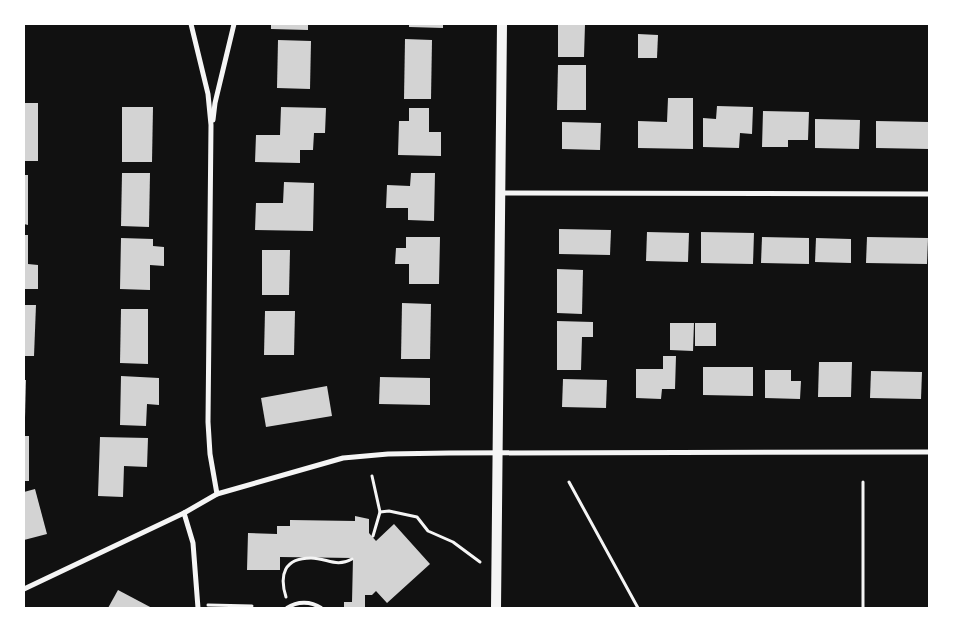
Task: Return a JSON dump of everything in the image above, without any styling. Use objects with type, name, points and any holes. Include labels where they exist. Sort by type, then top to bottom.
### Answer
[{"type":"main road","points":[[496,608],[502,193],[502,24]]},
{"type":"street","points":[[191,24],[208,94],[211,138],[208,422],[210,454],[217,494]]},
{"type":"street","points":[[211,138],[215,103],[234,24]]},
{"type":"street","points":[[502,193],[929,194]]},
{"type":"street","points":[[24,590],[184,513],[217,494],[343,458],[396,454],[929,452]]},
{"type":"street","points":[[184,513],[193,543],[198,607]]},
{"type":"lane","points":[[288,608],[293,604],[310,603],[321,608]]},
{"type":"path","points":[[372,476],[380,512],[373,536]]},
{"type":"path","points":[[569,482],[571,489],[638,608]]},
{"type":"path","points":[[863,482],[863,608]]},
{"type":"path","points":[[380,512],[388,511],[417,516],[428,531],[454,542],[480,562]]},
{"type":"path","points":[[288,608],[283,588],[283,570],[286,567],[302,559],[310,558],[337,564],[352,559]]},
{"type":"path","points":[[198,607],[252,606]]},
{"type":"building","points":[[271,24],[308,24],[308,30],[271,29]]},
{"type":"building","points":[[409,24],[443,24],[443,28],[409,27]]},
{"type":"building","points":[[558,24],[585,24],[584,57],[558,57]]},
{"type":"building","points":[[638,34],[658,35],[657,58],[638,58]]},
{"type":"building","points":[[405,39],[432,40],[431,99],[404,99]]},
{"type":"building","points":[[278,40],[311,41],[310,89],[277,88]]},
{"type":"building","points":[[558,65],[586,65],[586,110],[557,110]]},
{"type":"building","points":[[668,98],[693,98],[693,149],[638,148],[638,121],[667,122]]},
{"type":"building","points":[[24,103],[38,103],[38,161],[24,161]]},
{"type":"building","points":[[717,106],[753,107],[752,134],[740,133],[739,148],[703,147],[703,118],[716,119]]},
{"type":"building","points":[[122,107],[153,107],[152,162],[122,162]]},
{"type":"building","points":[[281,107],[326,108],[325,133],[314,133],[313,150],[300,150],[300,163],[255,162],[256,135],[280,135]]},
{"type":"building","points":[[409,108],[429,108],[429,132],[441,132],[441,156],[398,155],[399,121],[409,121]]},
{"type":"building","points":[[763,111],[809,112],[808,140],[788,140],[788,147],[762,147]]},
{"type":"building","points":[[815,119],[860,120],[859,149],[815,148]]},
{"type":"building","points":[[876,121],[929,122],[929,149],[876,148]]},
{"type":"building","points":[[562,122],[601,123],[600,150],[562,149]]},
{"type":"building","points":[[122,173],[150,173],[149,227],[121,226]]},
{"type":"building","points":[[411,173],[435,173],[434,221],[408,220],[408,208],[386,208],[387,185],[410,186]]},
{"type":"building","points":[[24,175],[28,175],[28,225],[24,224]]},
{"type":"building","points":[[284,182],[314,183],[313,231],[255,230],[256,203],[283,203]]},
{"type":"building","points":[[559,229],[611,230],[610,255],[559,254]]},
{"type":"building","points":[[647,232],[689,233],[688,262],[646,261]]},
{"type":"building","points":[[701,232],[754,233],[753,264],[701,263]]},
{"type":"building","points":[[24,235],[28,235],[28,264],[38,265],[38,289],[24,289]]},
{"type":"building","points":[[406,237],[440,237],[439,284],[409,284],[409,264],[395,264],[396,248],[406,248]]},
{"type":"building","points":[[762,237],[809,238],[809,264],[761,263]]},
{"type":"building","points":[[867,237],[928,238],[927,264],[866,263]]},
{"type":"building","points":[[121,238],[153,239],[153,246],[164,247],[164,266],[150,265],[150,290],[120,289]]},
{"type":"building","points":[[816,238],[851,239],[851,263],[815,262]]},
{"type":"building","points":[[262,250],[290,250],[289,295],[262,295]]},
{"type":"building","points":[[557,269],[583,270],[582,314],[557,313]]},
{"type":"building","points":[[402,303],[431,304],[430,359],[401,359]]},
{"type":"building","points":[[24,305],[36,305],[34,356],[24,356]]},
{"type":"building","points":[[121,309],[148,309],[148,364],[120,363]]},
{"type":"building","points":[[265,311],[295,311],[294,355],[264,355]]},
{"type":"building","points":[[557,321],[593,322],[593,337],[582,337],[581,370],[557,370]]},
{"type":"building","points":[[670,323],[694,323],[693,351],[670,350]]},
{"type":"building","points":[[695,323],[716,323],[716,346],[695,346]]},
{"type":"building","points":[[663,356],[676,356],[675,389],[662,389],[661,399],[636,398],[636,369],[663,369]]},
{"type":"building","points":[[819,362],[852,362],[851,397],[818,397]]},
{"type":"building","points":[[703,367],[753,367],[753,396],[703,395]]},
{"type":"building","points":[[765,370],[791,370],[791,381],[801,381],[800,399],[765,398]]},
{"type":"building","points":[[871,371],[922,372],[921,399],[870,398]]},
{"type":"building","points":[[121,376],[159,378],[159,405],[147,404],[146,426],[120,425]]},
{"type":"building","points":[[380,377],[430,378],[430,405],[379,404]]},
{"type":"building","points":[[563,379],[607,380],[606,408],[562,407]]},
{"type":"building","points":[[24,380],[26,380],[25,418],[24,418]]},
{"type":"building","points":[[327,386],[332,416],[266,427],[261,398]]},
{"type":"building","points":[[24,436],[29,436],[29,481],[24,481]]},
{"type":"building","points":[[100,437],[148,438],[147,467],[124,466],[123,497],[98,496]]},
{"type":"building","points":[[35,489],[47,534],[24,540],[24,492]]},
{"type":"building","points":[[355,516],[369,519],[369,533],[376,541],[394,524],[430,564],[387,603],[376,591],[372,595],[365,595],[365,608],[344,608],[344,602],[352,602],[353,558],[280,557],[280,570],[247,570],[248,533],[277,534],[277,526],[290,526],[290,520],[355,521]]},
{"type":"building","points":[[118,590],[152,608],[108,608]]}]
